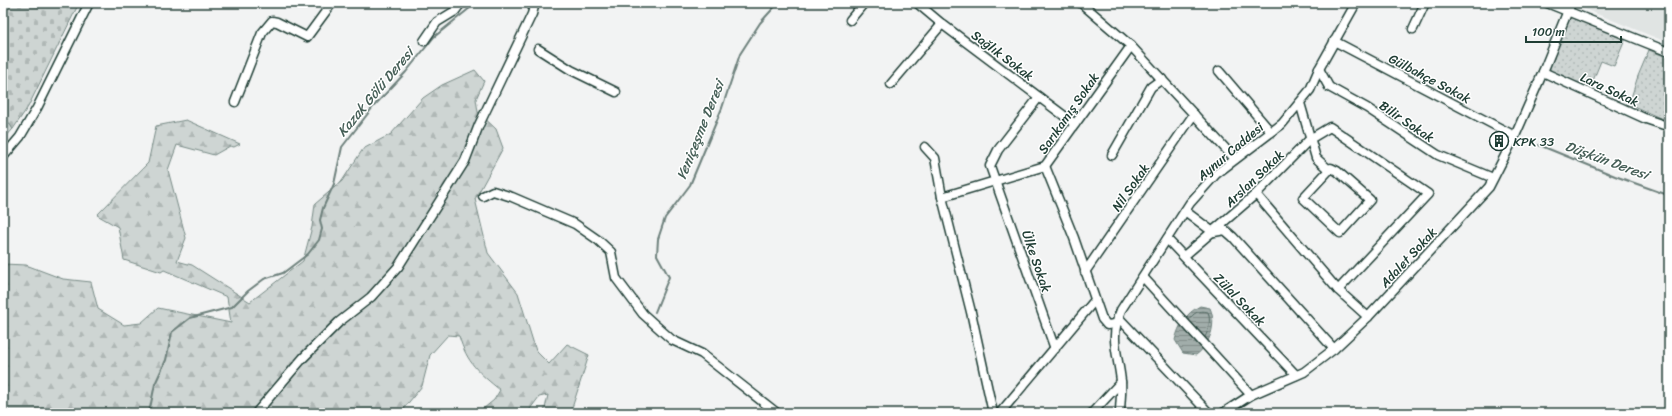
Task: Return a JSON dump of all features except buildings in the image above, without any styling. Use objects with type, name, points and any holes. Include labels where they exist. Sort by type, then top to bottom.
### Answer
[{"type":"street","points":[[3,157],[20,137],[30,120],[89,3]]},
{"type":"street","points":[[235,102],[262,33],[272,21],[278,22],[307,37],[332,3]]},
{"type":"street","points":[[424,41],[437,22],[455,11],[461,3]]},
{"type":"street","points":[[256,413],[303,358],[339,322],[371,297],[398,267],[465,161],[479,125],[532,14],[535,3]]},
{"type":"street","points":[[850,20],[864,3]]},
{"type":"street","name":"Sağlık Sokak","points":[[917,3],[942,24],[1075,124]]},
{"type":"street","points":[[1081,3],[1131,46],[1235,159]]},
{"type":"street","name":"Aynur Caddesi","points":[[1117,320],[1190,203],[1216,174],[1282,124],[1310,90],[1319,69],[1356,3]]},
{"type":"street","points":[[1413,29],[1425,3]]},
{"type":"street","points":[[1547,3],[1669,52]]},
{"type":"street","name":"Adalet Sokak","points":[[1223,413],[1251,395],[1304,372],[1334,349],[1368,318],[1489,188],[1515,136],[1571,3]]},
{"type":"street","points":[[891,84],[942,24]]},
{"type":"street","name":"Gülbahçe Sokak","points":[[1334,41],[1515,136]]},
{"type":"street","name":"Sarıkamış Sokak","points":[[942,197],[1045,166],[1131,46]]},
{"type":"street","points":[[538,49],[571,70],[616,92]]},
{"type":"street","name":"Bilir Sokak","points":[[1319,69],[1329,87],[1366,108],[1438,155],[1493,178]]},
{"type":"street","points":[[1219,71],[1271,132]]},
{"type":"street","name":"Lara Sokak","points":[[1543,72],[1646,118],[1668,126]]},
{"type":"street","points":[[1112,155],[1151,87],[1162,79]]},
{"type":"street","name":"Ülke Sokak","points":[[1039,97],[998,150],[990,166],[1055,349]]},
{"type":"street","points":[[1300,103],[1316,158],[1329,170],[1331,168],[1337,171],[1370,200],[1340,233],[1303,198],[1329,170]]},
{"type":"street","name":"Nil Sokak","points":[[1086,272],[1194,114]]},
{"type":"street","name":"Arslan Sokak","points":[[1184,256],[1256,194],[1310,139],[1330,127],[1428,194],[1338,290]]},
{"type":"street","points":[[925,147],[935,158],[942,197],[971,312],[993,413]]},
{"type":"street","points":[[1045,166],[1086,272],[1102,319],[1107,325],[1117,320]]},
{"type":"street","points":[[482,196],[493,191],[512,197],[576,224],[598,240],[611,252],[616,278],[643,314],[672,340],[702,354],[777,413]]},
{"type":"street","points":[[1256,194],[1338,290],[1368,318]]},
{"type":"street","points":[[1185,211],[1213,232],[1225,230],[1233,237],[1334,349]]},
{"type":"street","name":"Zülal Sokak","points":[[1167,239],[1296,375]]},
{"type":"street","points":[[1143,277],[1251,395]]},
{"type":"street","points":[[1000,413],[1095,300]]},
{"type":"street","points":[[1117,320],[1115,343],[1121,382],[1120,413]]},
{"type":"street","points":[[1117,320],[1209,413]]},
{"type":"street","points":[[1092,413],[1121,382]]},
{"type":"shaded area","points":[[1582,3],[1669,3],[1669,43],[1585,9]]},
{"type":"green space","points":[[3,3],[72,3],[78,5],[28,107],[13,129],[3,114]]},
{"type":"green space","points":[[1569,16],[1625,40],[1614,66],[1601,61],[1590,88],[1555,74],[1548,68]]},
{"type":"green space","points":[[1649,50],[1669,58],[1669,122],[1629,104],[1638,76]]},
{"type":"green space","points":[[475,70],[484,81],[476,99],[478,112],[496,129],[503,148],[475,199],[488,253],[518,293],[536,351],[549,364],[567,344],[589,355],[572,408],[566,413],[544,413],[548,395],[539,397],[527,413],[478,413],[494,400],[500,390],[475,367],[466,353],[459,336],[448,335],[430,355],[422,386],[405,407],[404,413],[3,413],[3,264],[26,265],[63,279],[91,282],[98,309],[124,325],[141,323],[158,308],[231,323],[227,297],[164,270],[161,272],[124,260],[118,227],[97,215],[148,163],[156,126],[186,120],[240,144],[234,147],[230,146],[214,155],[177,145],[168,170],[186,238],[177,261],[192,265],[250,302],[303,261],[312,227],[315,204],[342,181],[363,149],[391,134],[423,98],[442,85]]},
{"type":"green space","points":[[3,114],[13,129],[3,140]]},
{"type":"water","points":[[1200,306],[1210,308],[1213,321],[1211,334],[1205,346],[1196,355],[1183,353],[1175,340],[1183,320]]},
{"type":"waterway","name":"Kazak Gölü Deresi","points":[[149,413],[155,384],[166,360],[172,332],[190,318],[232,307],[248,291],[264,279],[283,273],[308,254],[319,240],[322,229],[320,220],[323,208],[334,184],[342,147],[373,107],[406,72],[434,37],[476,3]]},
{"type":"waterway","name":"Yeniçeşme Deresi","points":[[655,312],[669,277],[657,255],[658,239],[665,218],[690,185],[722,108],[740,54],[760,23],[778,3]]},
{"type":"waterway","name":"Düşkün Deresi","points":[[1539,145],[1615,176],[1665,194],[1669,193]]},
{"type":"place","name":"KPK 33","points":[[1499,141]]}]
